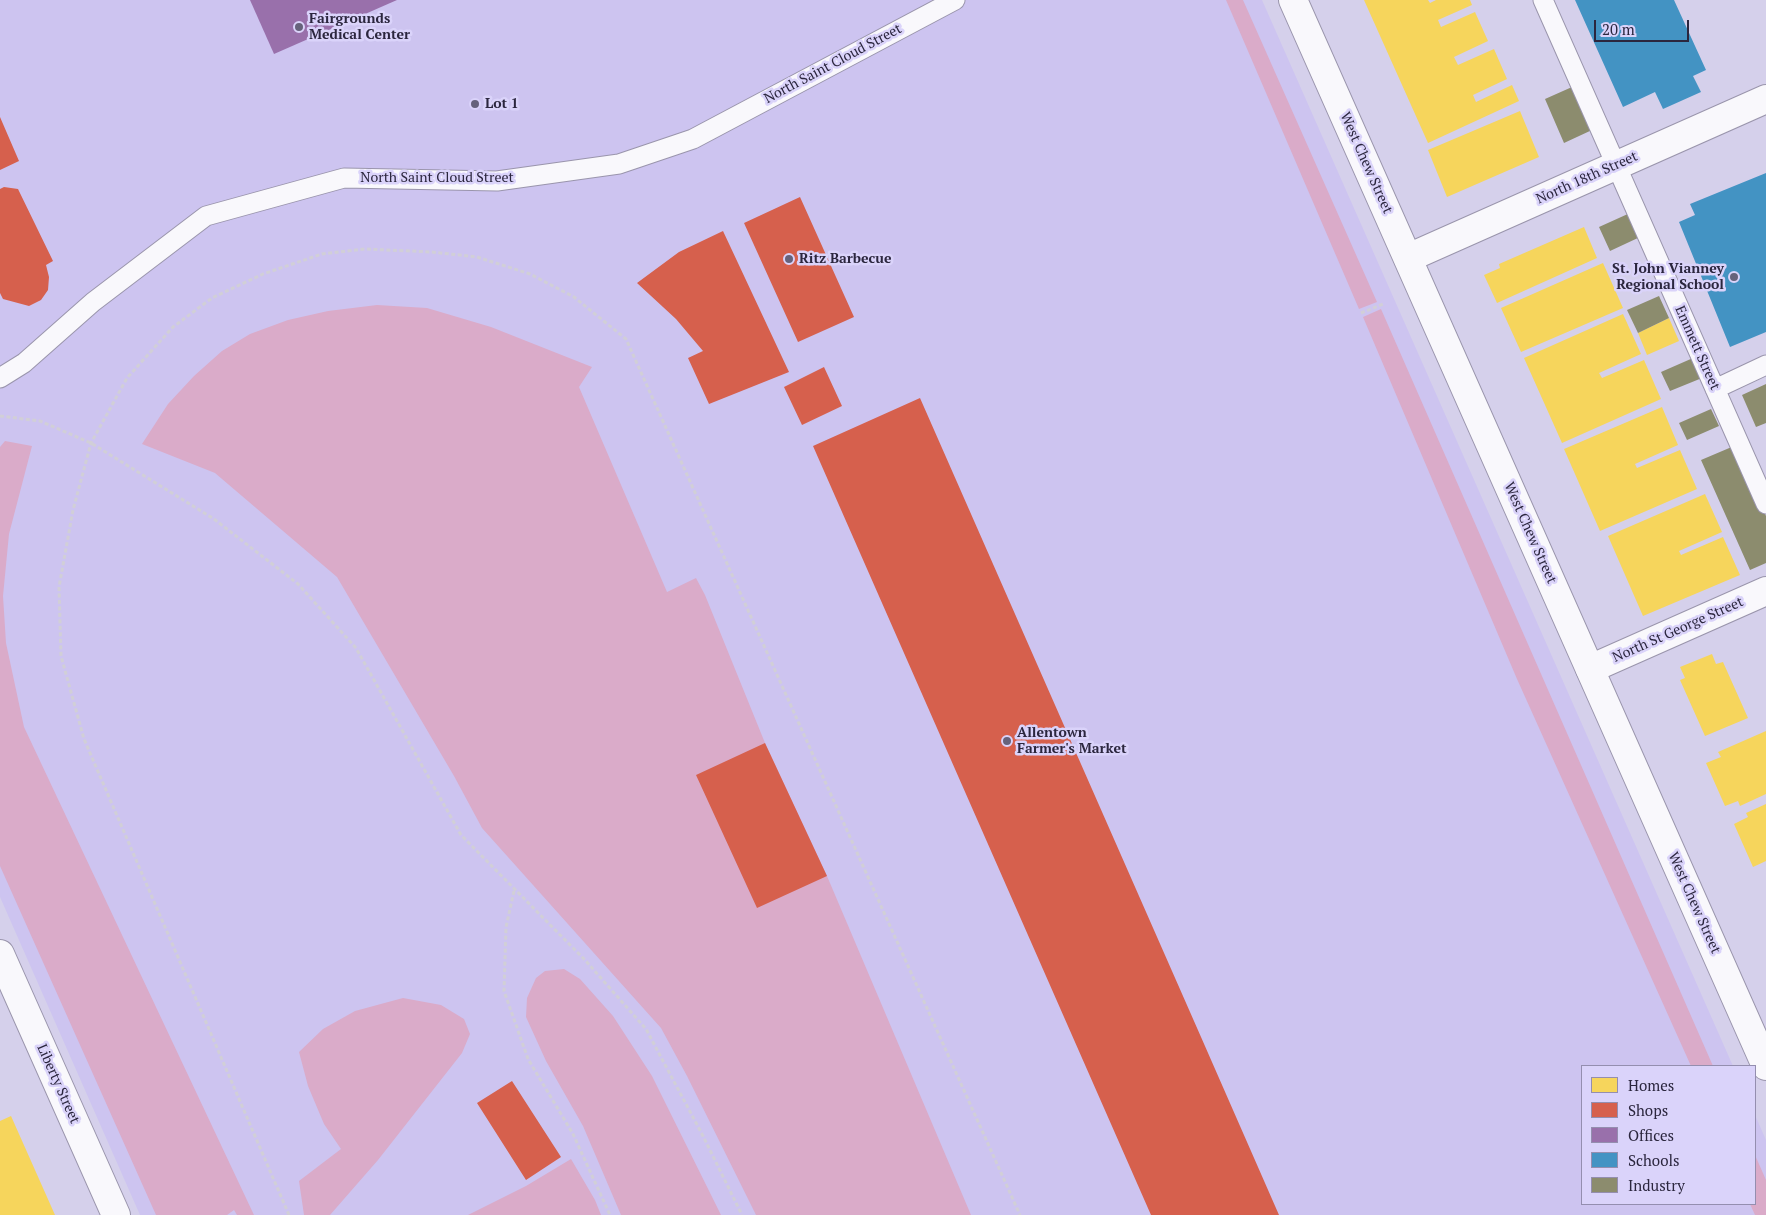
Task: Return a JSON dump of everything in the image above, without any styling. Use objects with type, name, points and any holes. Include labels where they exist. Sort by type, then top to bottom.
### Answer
[{"type":"street","name":"West Chew Street","points":[[1293,0],[1766,1066]]},
{"type":"street","name":"North 18th Street","points":[[1408,258],[1766,99]]},
{"type":"street","name":"North St George Street","points":[[1590,668],[1766,591]]},
{"type":"street","name":"Liberty Street","points":[[0,954],[116,1215]]},
{"type":"lane","name":"North Saint Cloud Street","points":[[0,378],[24,363],[93,302],[206,216],[344,178],[497,181],[619,164],[693,139],[955,0]]},
{"type":"lane","name":"Emmett Street","points":[[1543,0],[1766,504]]},
{"type":"lane","points":[[1715,389],[1766,365]]},
{"type":"path","points":[[289,1215],[84,740],[61,656],[59,587],[73,510],[91,443],[127,378],[173,327],[212,298],[263,274],[322,254],[364,249],[432,252],[477,257],[530,274],[574,297],[626,339],[1020,1215]]},
{"type":"path","points":[[1361,313],[1383,304]]},
{"type":"path","points":[[0,416],[40,421],[91,443],[214,519],[298,584],[356,648],[461,836],[586,960],[646,1029],[703,1136],[742,1215]]},
{"type":"path","points":[[514,890],[506,927],[504,991],[528,1059],[573,1134],[610,1215]]},
{"type":"shaded area","points":[[0,0],[1262,0],[1733,1065],[1581,1065],[1581,1205],[1756,1205],[1756,1117],[1766,1140],[1766,1215],[140,1215],[0,897]]},
{"type":"shaded area","points":[[1226,0],[1243,0],[1377,302],[1359,309]]},
{"type":"shaded area","points":[[377,305],[427,308],[491,327],[592,367],[579,387],[667,592],[696,578],[705,595],[765,743],[827,876],[971,1215],[756,1215],[661,1028],[482,828],[454,776],[337,577],[215,473],[142,444],[168,404],[194,376],[222,351],[250,334],[288,320],[328,311]]},
{"type":"shaded area","points":[[1381,309],[1713,1065],[1691,1065],[1517,679],[1363,317]]},
{"type":"shaded area","points":[[5,441],[32,446],[9,534],[3,596],[6,643],[24,727],[254,1215],[237,1215],[234,1210],[227,1215],[156,1215],[0,866],[0,447]]},
{"type":"shaded area","points":[[564,969],[580,979],[613,1016],[652,1076],[721,1215],[621,1215],[583,1126],[546,1061],[526,1017],[527,998],[536,978],[545,971]]},
{"type":"shaded area","points":[[403,998],[441,1005],[464,1019],[470,1034],[462,1053],[378,1160],[330,1215],[304,1215],[299,1181],[341,1149],[324,1124],[308,1086],[299,1052],[323,1029],[355,1011]]},
{"type":"shaded area","points":[[1756,1157],[1766,1180],[1766,1215],[1755,1215],[1750,1205],[1756,1205]]},
{"type":"shaded area","points":[[571,1159],[595,1200],[601,1215],[468,1215],[526,1186]]},
{"type":"building: Homes","points":[[1364,0],[1428,0],[1430,3],[1436,0],[1470,0],[1472,5],[1438,20],[1441,27],[1475,12],[1488,41],[1454,57],[1458,65],[1494,49],[1507,79],[1473,95],[1476,102],[1512,85],[1519,101],[1428,143]]},
{"type":"building: Homes","points":[[1520,111],[1539,157],[1447,197],[1428,150]]},
{"type":"building: Homes","points":[[1584,227],[1597,258],[1497,303],[1484,275],[1500,268],[1499,264]]},
{"type":"building: Homes","points":[[1603,263],[1623,308],[1521,352],[1501,308]]},
{"type":"building: Homes","points":[[1623,314],[1641,354],[1599,373],[1602,378],[1644,360],[1661,399],[1562,443],[1524,358]]},
{"type":"building: Homes","points":[[1669,318],[1679,341],[1647,355],[1638,333]]},
{"type":"building: Homes","points":[[1662,407],[1678,445],[1635,464],[1637,468],[1680,450],[1697,489],[1600,531],[1564,449]]},
{"type":"building: Homes","points":[[1705,494],[1722,532],[1679,551],[1681,555],[1723,537],[1740,575],[1643,616],[1608,536]]},
{"type":"building: Homes","points":[[1712,654],[1716,664],[1723,662],[1748,718],[1705,736],[1680,680],[1685,678],[1680,667]]},
{"type":"building: Homes","points":[[1766,731],[1766,794],[1740,806],[1738,801],[1725,806],[1706,763],[1721,757],[1718,752]]},
{"type":"building: Homes","points":[[1766,804],[1766,861],[1753,867],[1734,824],[1748,817],[1746,813]]},
{"type":"building: Homes","points":[[11,1116],[55,1215],[0,1215],[0,1121]]},
{"type":"building: Shops","points":[[0,117],[19,161],[0,170]]},
{"type":"building: Shops","points":[[4,187],[18,189],[53,261],[46,265],[49,277],[48,290],[41,300],[29,306],[3,299],[0,293],[0,189]]},
{"type":"building: Shops","points":[[800,197],[854,317],[798,342],[744,223]]},
{"type":"building: Shops","points":[[723,231],[789,372],[709,404],[688,358],[703,351],[676,319],[637,283],[679,252]]},
{"type":"building: Shops","points":[[824,367],[842,406],[802,425],[784,387]]},
{"type":"building: Shops","name":"Allentown Farmer's Market","points":[[920,398],[1279,1215],[1151,1215],[813,446]]},
{"type":"building: Shops","points":[[765,743],[827,876],[757,908],[696,775]]},
{"type":"building: Shops","points":[[512,1081],[561,1157],[526,1180],[477,1103]]},
{"type":"building: Offices","name":"Fairgrounds Medical Center","points":[[250,0],[397,0],[274,54]]},
{"type":"building: Schools","points":[[1575,0],[1674,0],[1706,70],[1693,76],[1701,92],[1663,109],[1655,92],[1623,107]]},
{"type":"building: Schools","name":"St. John Vianney Regional School","points":[[1766,173],[1766,332],[1730,347],[1679,222],[1695,215],[1690,204]]},
{"type":"building: Industry","points":[[1572,87],[1592,130],[1564,143],[1545,99]]},
{"type":"building: Industry","points":[[1630,213],[1640,237],[1610,251],[1599,227]]},
{"type":"building: Industry","points":[[1659,296],[1669,318],[1638,333],[1627,310]]},
{"type":"building: Industry","points":[[1693,358],[1702,378],[1670,391],[1661,372]]},
{"type":"building: Industry","points":[[1766,384],[1766,423],[1756,427],[1742,395]]},
{"type":"building: Industry","points":[[1711,409],[1719,426],[1687,440],[1679,423]]},
{"type":"building: Industry","points":[[1734,446],[1766,516],[1766,563],[1750,570],[1701,460]]},
{"type":"place","name":"Fairgrounds Medical Center","points":[[299,27]]},
{"type":"place","name":"Lot 1","points":[[475,104]]},
{"type":"place","name":"Ritz Barbecue","points":[[789,259]]},
{"type":"place","name":"St. John Vianney Regional School","points":[[1734,277]]},
{"type":"place","name":"Allentown Farmer's Market","points":[[1007,741]]}]
